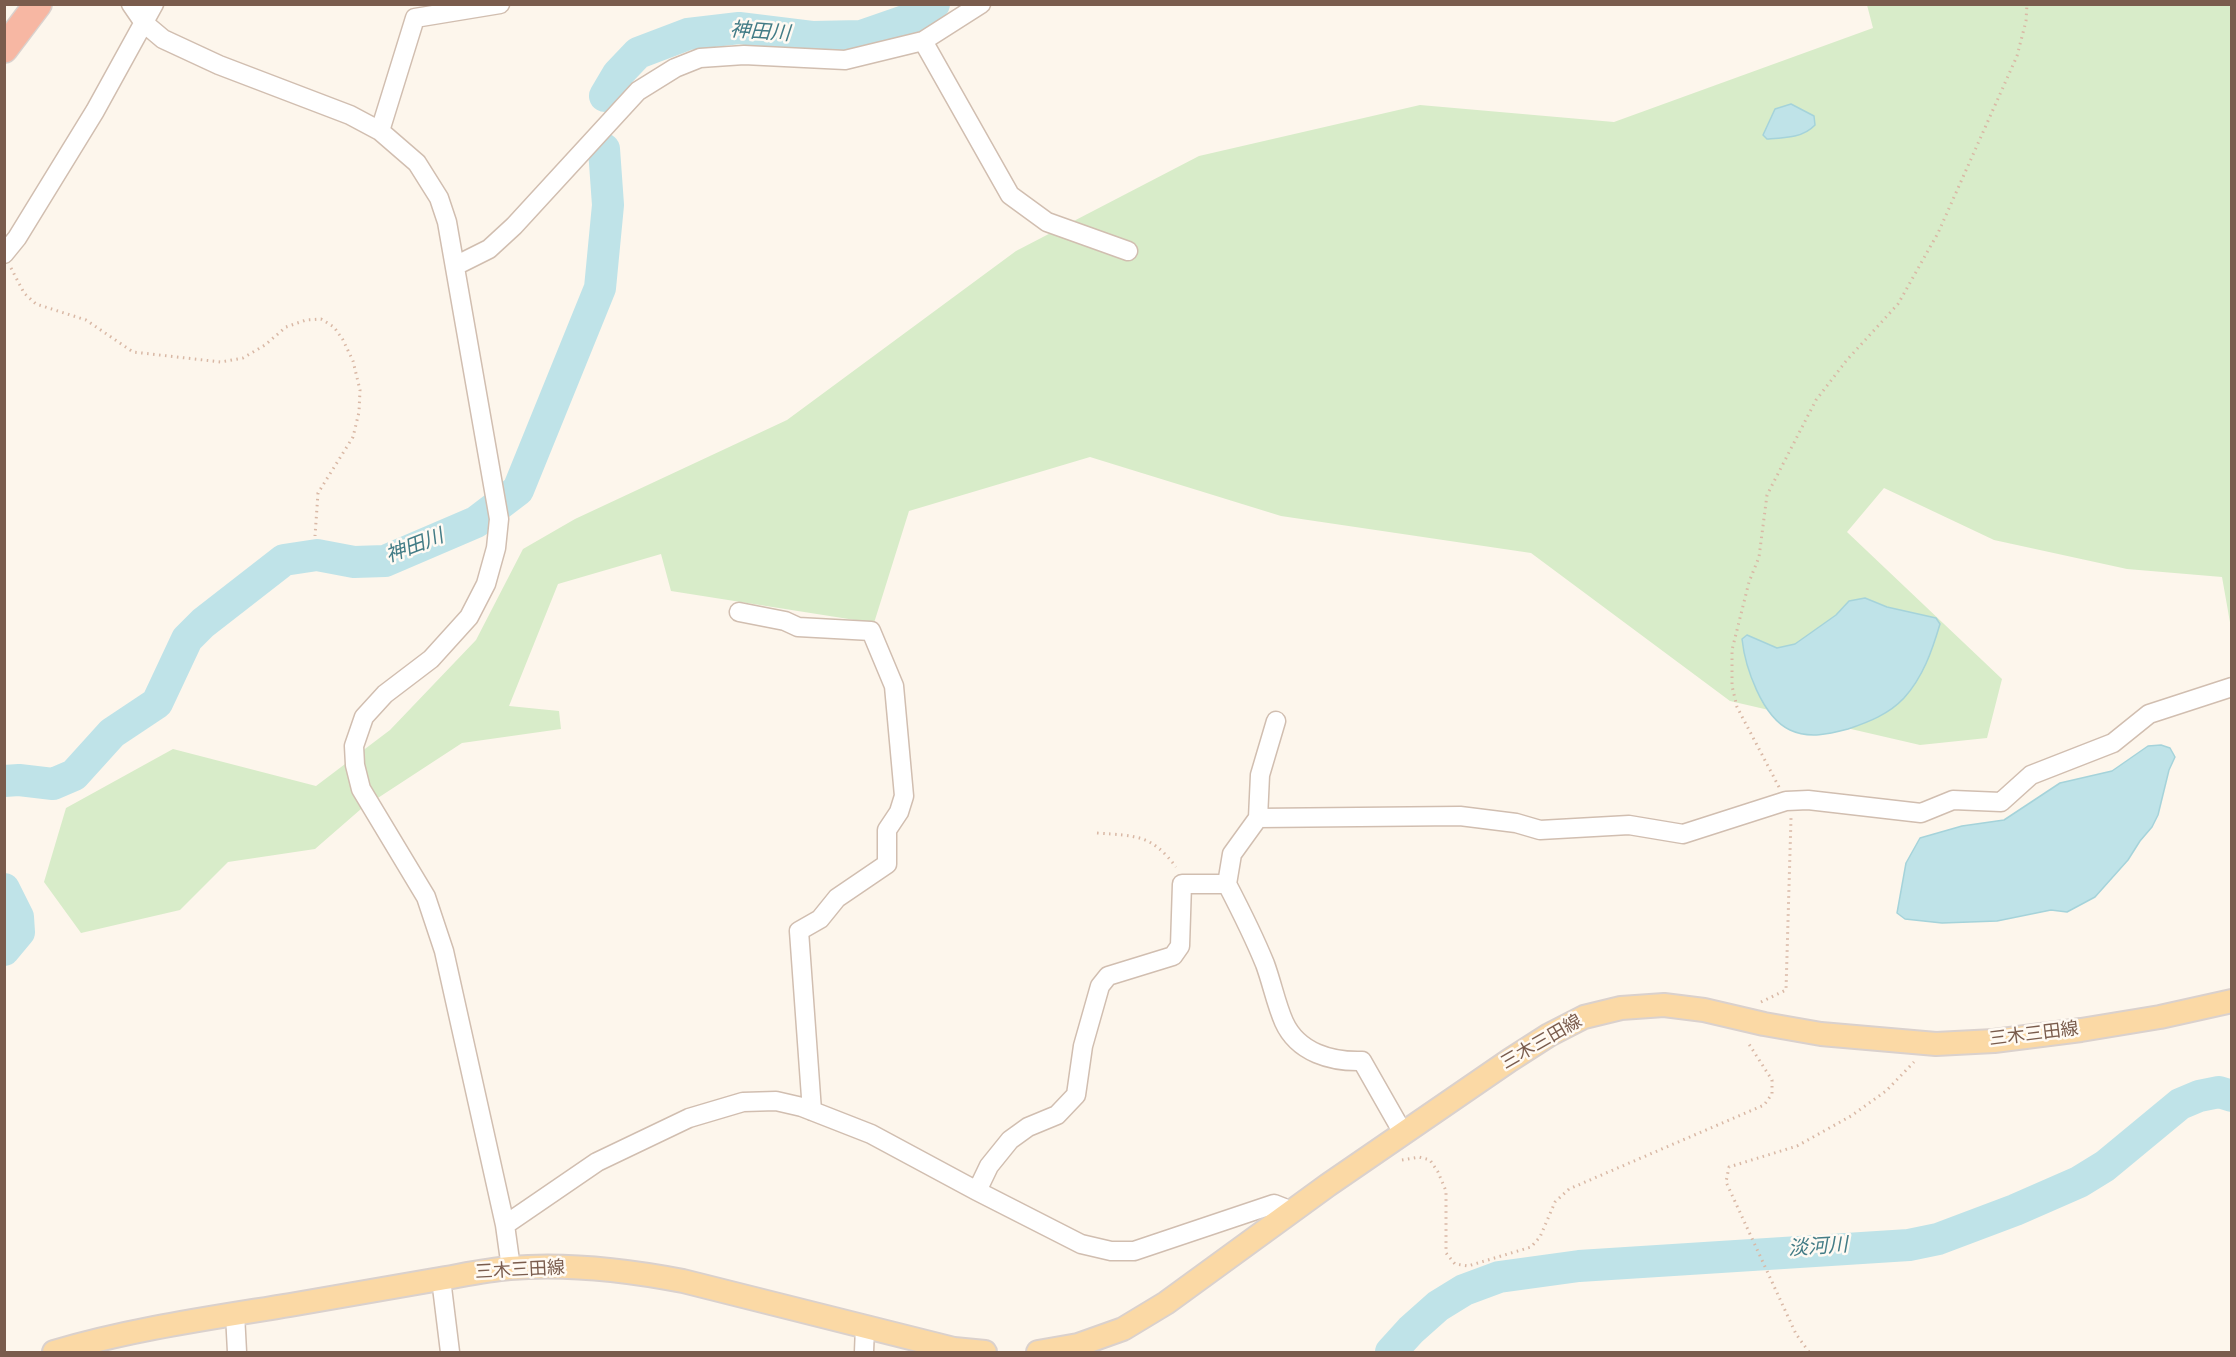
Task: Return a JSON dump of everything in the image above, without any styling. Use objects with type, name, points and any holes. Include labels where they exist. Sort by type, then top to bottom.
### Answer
[{"type":"highway","points":[[4,49],[38,4]]},
{"type":"main road","name":"三木三田線","points":[[1038,1353],[1078,1345],[1123,1329],[1166,1303],[1403,1133],[1549,1035],[1584,1017],[1621,1008],[1664,1005],[1821,1034],[1936,1044],[1994,1041],[2081,1030],[2160,1017],[2232,1001]]},
{"type":"main road","name":"三木三田線","points":[[54,1353],[95,1340],[441,1279],[511,1268],[591,1268],[637,1272],[682,1281],[954,1349],[985,1353]]},
{"type":"street","points":[[131,4],[144,23],[163,39],[219,65],[350,115],[380,131],[417,163],[439,198],[447,222],[495,490],[499,519],[496,548],[486,584],[469,617],[431,659],[385,694],[364,717],[354,746],[355,765],[361,789],[426,897],[444,951],[505,1225],[511,1268]]},
{"type":"street","points":[[7,259],[17,238],[95,111],[154,4]]},
{"type":"street","points":[[380,131],[416,18],[500,4]]},
{"type":"street","points":[[454,266],[489,249],[514,226],[638,91],[675,69],[700,58],[744,55],[845,60],[923,41],[981,4]]},
{"type":"street","points":[[923,41],[1010,195],[1047,222],[1128,250]]},
{"type":"street","points":[[739,612],[785,621],[798,627],[871,631],[894,686],[904,796],[899,812],[887,830],[887,864],[837,898],[820,919],[799,931],[812,1111]]},
{"type":"street","points":[[1258,818],[1460,816],[1516,823],[1540,830],[1629,825],[1683,834],[1786,801],[1808,800],[1922,813],[1953,800],[2001,802],[2031,775],[2113,743],[2149,714],[2232,687]]},
{"type":"street","points":[[1276,721],[1260,775],[1258,818],[1232,854],[1227,885],[1254,935],[1284,1023],[1298,1041],[1316,1054],[1342,1061],[1362,1061],[1403,1133]]},
{"type":"street","points":[[977,1191],[989,1166],[1010,1140],[1028,1127],[1057,1115],[1076,1095],[1083,1046],[1100,986],[1108,976],[1173,956],[1180,946],[1182,884],[1227,885]]},
{"type":"street","points":[[505,1225],[597,1162],[689,1118],[743,1102],[776,1101],[812,1111],[871,1134],[1081,1244],[1111,1251],[1134,1251],[1274,1204],[1293,1211]]},
{"type":"street","points":[[441,1279],[450,1353]]},
{"type":"street","points":[[235,1314],[237,1353]]},
{"type":"street","points":[[864,1353],[866,1327]]},
{"type":"path","points":[[1398,1160],[1419,1158],[1430,1160],[1438,1172],[1446,1191],[1446,1253],[1455,1264],[1468,1266],[1531,1247],[1540,1237],[1555,1202],[1569,1190],[1764,1105],[1772,1094],[1772,1080],[1730,1016],[1786,990],[1791,812],[1737,707],[1732,686],[1732,650],[1749,582],[1759,557],[1767,495],[1816,400],[1846,361],[1898,304],[1938,233],[2018,56],[2026,21],[2027,4]]},
{"type":"path","points":[[7,259],[24,293],[36,304],[86,320],[133,352],[221,362],[243,358],[265,345],[286,327],[306,320],[321,319],[334,327],[344,340],[353,361],[360,390],[359,412],[353,437],[318,493],[315,536]]},
{"type":"path","points":[[1097,833],[1134,836],[1151,842],[1165,852],[1177,868],[1182,884]]},
{"type":"path","points":[[1809,1353],[1791,1324],[1726,1182],[1729,1167],[1797,1146],[1851,1116],[1886,1090],[1919,1057],[1936,1044]]},
{"type":"green space","points":[[1867,5],[2231,5],[2231,628],[2222,577],[2127,569],[1994,540],[1884,488],[1847,532],[2002,679],[1987,738],[1920,745],[1730,701],[1531,553],[1281,516],[1090,457],[909,511],[874,623],[671,591],[661,554],[558,584],[509,706],[559,711],[561,729],[462,743],[361,809],[315,849],[228,862],[180,910],[81,933],[44,882],[66,808],[173,749],[316,786],[390,730],[476,640],[523,549],[575,519],[787,420],[1016,251],[1199,156],[1420,105],[1614,122],[1873,28]]},
{"type":"water","points":[[1791,104],[1814,116],[1815,125],[1799,135],[1767,139],[1763,135],[1775,109]]},
{"type":"water","points":[[1865,598],[1887,607],[1936,618],[1940,624],[1930,654],[1911,690],[1898,704],[1885,713],[1848,729],[1812,735],[1797,733],[1780,724],[1763,703],[1751,677],[1742,639],[1747,635],[1777,648],[1795,644],[1836,615],[1849,601]]},
{"type":"water","points":[[2161,745],[2170,748],[2175,757],[2169,770],[2158,815],[2128,860],[2095,897],[2067,912],[2051,910],[1997,921],[1942,923],[1905,919],[1897,913],[1906,863],[1920,838],[1962,826],[2004,820],[2060,783],[2112,771],[2148,746]]},
{"type":"waterway","name":"神田川","points":[[605,96],[618,74],[638,53],[688,34],[739,28],[812,37],[861,36],[910,19],[934,4]]},
{"type":"waterway","name":"神田川","points":[[4,781],[19,780],[53,784],[74,775],[112,733],[157,703],[187,639],[203,623],[284,560],[317,555],[354,562],[385,561],[476,522],[518,490],[600,288],[608,205],[604,149]]},
{"type":"waterway","name":"神田川","points":[[4,889],[18,917],[19,932],[4,950]]},
{"type":"waterway","name":"淡河川","points":[[1391,1352],[1438,1306],[1464,1290],[1499,1277],[1579,1266],[1909,1245],[1938,1239],[2015,1210],[2079,1182],[2105,1166],[2180,1104],[2199,1096],[2219,1092],[2232,1096]]}]
